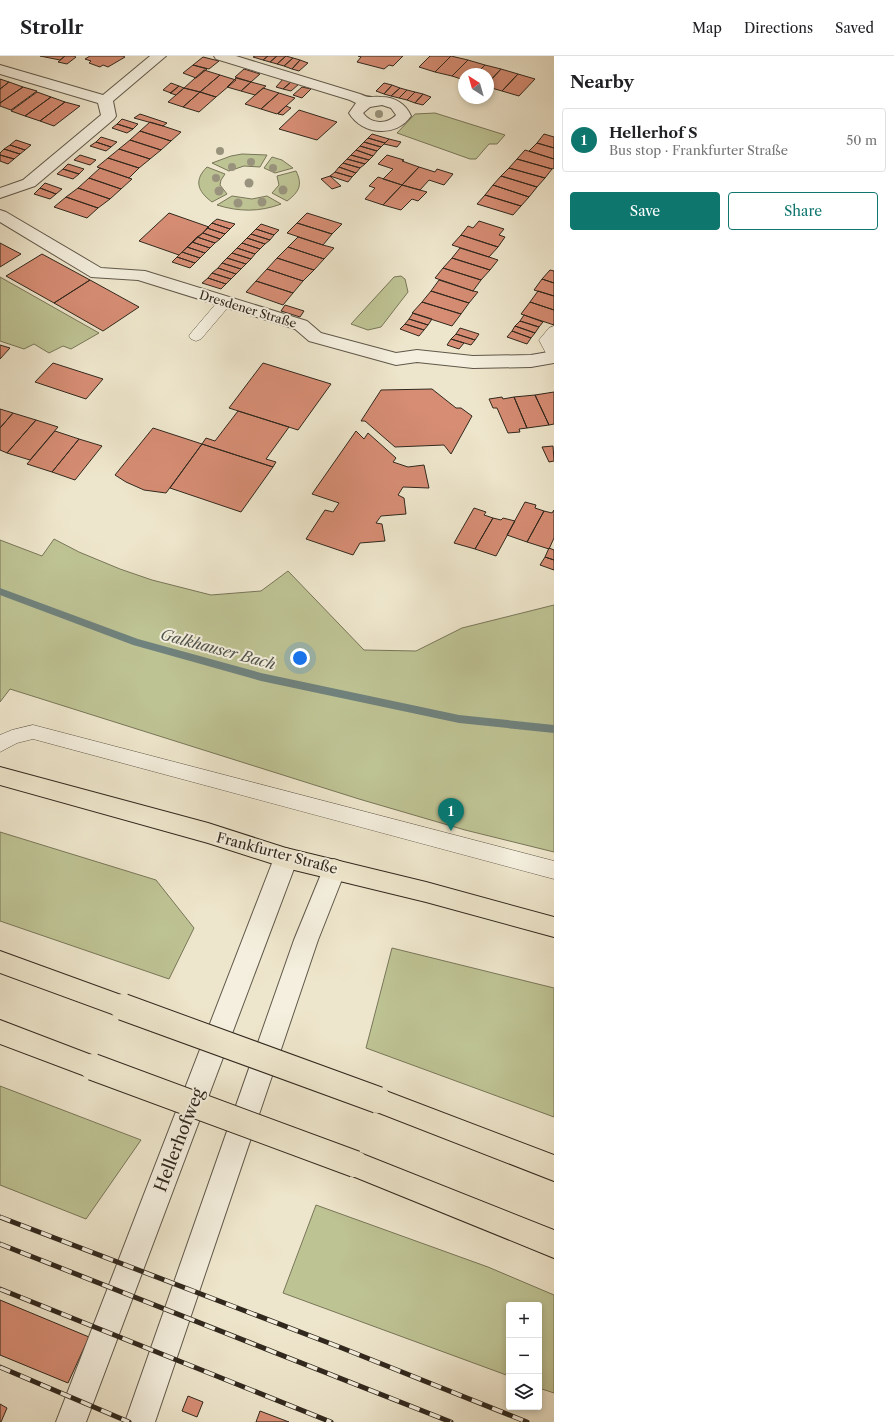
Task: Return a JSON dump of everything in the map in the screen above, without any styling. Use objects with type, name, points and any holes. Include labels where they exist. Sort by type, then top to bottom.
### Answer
[{"type":"main road","name":"Frankfurter Straße","points":[[0,776],[208,833],[286,858],[334,869],[554,927]]},
{"type":"main road","points":[[0,962],[378,1100],[554,1168]]},
{"type":"main road","points":[[0,1032],[355,1164],[554,1244]]},
{"type":"street","points":[[104,100],[159,56]]},
{"type":"street","points":[[221,56],[355,97],[366,103]]},
{"type":"street","points":[[0,69],[104,100]]},
{"type":"street","points":[[0,193],[30,183],[109,116],[104,100]]},
{"type":"street","name":"Dresdener Straße","points":[[0,215],[97,273],[139,275],[301,325],[315,337],[396,359],[417,356],[473,362],[531,361],[554,357]]},
{"type":"street","name":"Hellerhofweg","points":[[71,1422],[286,858]]},
{"type":"street","points":[[140,1422],[306,940],[334,869]]},
{"type":"lane","points":[[196,336],[225,302]]},
{"type":"lane","points":[[554,331],[547,340],[554,357]]},
{"type":"lane","points":[[0,744],[12,737],[33,732],[554,870]]},
{"type":"green space","points":[[435,113],[505,135],[497,144],[489,144],[476,159],[470,159],[397,133],[415,114]]},
{"type":"green space","points":[[242,154],[267,155],[260,167],[244,166],[229,171],[212,163],[231,156]]},
{"type":"green space","points":[[272,157],[282,160],[293,168],[275,173],[264,168]]},
{"type":"green space","points":[[207,167],[225,174],[220,185],[227,194],[212,202],[203,194],[199,185],[200,176]]},
{"type":"green space","points":[[296,171],[299,180],[299,188],[291,198],[287,201],[272,193],[279,185],[277,176]]},
{"type":"green space","points":[[232,196],[252,199],[267,196],[281,204],[257,210],[233,209],[217,205]]},
{"type":"green space","points":[[401,276],[405,279],[408,292],[381,327],[368,330],[351,324],[394,277]]},
{"type":"green space","points":[[0,277],[99,333],[71,349],[63,346],[49,353],[34,344],[24,349],[0,341]]},
{"type":"green space","points":[[54,539],[79,552],[120,569],[152,580],[211,595],[261,591],[288,571],[364,650],[416,651],[462,628],[554,605],[554,852],[465,830],[359,799],[10,689],[0,702],[0,540],[42,556]]},
{"type":"green space","points":[[0,832],[156,880],[194,928],[169,979],[0,921]]},
{"type":"green space","points":[[392,948],[554,988],[554,1117],[366,1048]]},
{"type":"green space","points":[[0,1086],[141,1140],[86,1219],[0,1185]]},
{"type":"green space","points":[[316,1205],[488,1267],[554,1295],[554,1393],[542,1389],[542,1302],[506,1302],[506,1375],[283,1293]]},
{"type":"building","points":[[40,56],[65,56],[60,60]]},
{"type":"building","points":[[65,56],[76,57],[67,64],[58,62]]},
{"type":"building","points":[[90,56],[125,57],[108,67],[103,65],[100,67],[89,63],[91,61],[85,59]]},
{"type":"building","points":[[268,56],[263,60],[253,57]]},
{"type":"building","points":[[268,56],[277,56],[270,62],[263,60]]},
{"type":"building","points":[[277,56],[286,56],[277,64],[270,62]]},
{"type":"building","points":[[286,56],[293,58],[284,66],[277,64]]},
{"type":"building","points":[[358,56],[403,56],[393,66],[389,65],[384,69],[357,62],[361,57]]},
{"type":"building","points":[[430,56],[451,56],[435,72],[419,67]]},
{"type":"building","points":[[451,56],[468,60],[460,68],[458,68],[452,76],[435,72]]},
{"type":"building","points":[[203,57],[219,61],[209,69],[193,65]]},
{"type":"building","points":[[293,58],[300,60],[292,69],[284,66]]},
{"type":"building","points":[[300,60],[308,63],[299,71],[292,69]]},
{"type":"building","points":[[468,60],[485,65],[482,68],[460,68]]},
{"type":"building","points":[[193,65],[207,69],[196,78],[183,73]]},
{"type":"building","points":[[485,65],[501,69],[494,77],[494,68],[482,68]]},
{"type":"building","points":[[244,69],[260,74],[251,82],[235,77]]},
{"type":"building","points":[[501,69],[518,74],[502,91],[494,89],[494,77]]},
{"type":"building","points":[[204,70],[220,75],[200,92],[184,88]]},
{"type":"building","points":[[458,70],[458,78],[452,76]]},
{"type":"building","points":[[518,74],[535,79],[519,96],[502,91]]},
{"type":"building","points":[[220,75],[236,80],[216,97],[200,92]]},
{"type":"building","points":[[236,78],[251,82],[241,91],[227,87]]},
{"type":"building","points":[[0,79],[9,82],[0,89]]},
{"type":"building","points":[[283,79],[291,82],[283,89],[276,87]]},
{"type":"building","points":[[9,82],[23,87],[0,103],[0,89]]},
{"type":"building","points":[[251,82],[266,86],[255,95],[241,91]]},
{"type":"building","points":[[291,82],[299,84],[291,91],[283,89]]},
{"type":"building","points":[[171,83],[179,86],[171,93],[163,90]]},
{"type":"building","points":[[384,83],[392,85],[384,94],[376,91]]},
{"type":"building","points":[[392,85],[400,88],[391,96],[384,94]]},
{"type":"building","points":[[179,86],[184,88],[176,95],[170,93]]},
{"type":"building","points":[[23,87],[37,91],[11,110],[0,106],[0,103]]},
{"type":"building","points":[[302,87],[311,89],[302,98],[293,95]]},
{"type":"building","points":[[184,88],[200,92],[183,107],[168,102]]},
{"type":"building","points":[[263,88],[279,93],[261,109],[245,104]]},
{"type":"building","points":[[400,88],[407,90],[399,98],[391,96]]},
{"type":"building","points":[[407,90],[415,92],[407,100],[399,98]]},
{"type":"building","points":[[37,92],[51,97],[25,116],[11,111]]},
{"type":"building","points":[[200,92],[216,97],[199,112],[183,107]]},
{"type":"building","points":[[415,92],[423,94],[415,103],[407,100]]},
{"type":"building","points":[[279,93],[295,98],[277,114],[261,109]]},
{"type":"building","points":[[423,94],[431,97],[423,105],[415,103]]},
{"type":"building","points":[[51,97],[65,102],[40,121],[25,116]]},
{"type":"building","points":[[65,102],[80,106],[54,126],[40,121]]},
{"type":"building","points":[[286,106],[291,108],[283,115],[278,114]]},
{"type":"building","points":[[299,110],[337,122],[317,140],[279,129]]},
{"type":"building","points":[[140,114],[167,123],[163,126],[134,118]]},
{"type":"building","points":[[122,119],[138,124],[133,129],[117,124]]},
{"type":"building","points":[[150,122],[181,132],[171,141],[140,131]]},
{"type":"building","points":[[117,124],[133,129],[127,133],[112,128]]},
{"type":"building","points":[[140,131],[171,141],[161,150],[130,140]]},
{"type":"building","points":[[372,134],[389,139],[385,143],[368,138]]},
{"type":"building","points":[[544,134],[554,137],[554,148],[537,143]]},
{"type":"building","points":[[101,137],[117,142],[111,147],[96,142]]},
{"type":"building","points":[[368,138],[385,143],[381,147],[364,142]]},
{"type":"building","points":[[389,139],[401,142],[397,147],[384,144]]},
{"type":"building","points":[[16,140],[31,145],[25,150],[10,145]]},
{"type":"building","points":[[130,140],[161,150],[150,159],[119,149]]},
{"type":"building","points":[[96,142],[111,147],[106,151],[90,146]]},
{"type":"building","points":[[364,142],[381,147],[377,151],[360,146]]},
{"type":"building","points":[[537,143],[554,148],[554,159],[529,151]]},
{"type":"building","points":[[10,145],[25,150],[20,154],[4,149]]},
{"type":"building","points":[[360,146],[377,151],[373,156],[356,150]]},
{"type":"building","points":[[4,149],[20,154],[14,159],[0,155]]},
{"type":"building","points":[[119,149],[150,159],[139,168],[108,158]]},
{"type":"building","points":[[356,150],[373,156],[369,160],[351,155]]},
{"type":"building","points":[[525,150],[554,159],[554,168],[552,169],[517,159]]},
{"type":"building","points":[[0,155],[14,159],[8,164],[0,161]]},
{"type":"building","points":[[80,155],[96,160],[90,165],[74,160]]},
{"type":"building","points":[[351,155],[369,160],[365,164],[347,159]]},
{"type":"building","points":[[387,155],[404,160],[402,161],[419,167],[402,185],[383,179],[393,169],[378,164]]},
{"type":"building","points":[[108,158],[139,168],[129,178],[97,167]]},
{"type":"building","points":[[347,159],[365,164],[360,168],[343,163]]},
{"type":"building","points":[[517,159],[552,169],[545,178],[509,168]]},
{"type":"building","points":[[343,163],[360,168],[356,173],[339,167]]},
{"type":"building","points":[[68,164],[84,169],[79,174],[63,169]]},
{"type":"building","points":[[339,167],[356,173],[352,177],[335,172]]},
{"type":"building","points":[[419,167],[435,172],[437,169],[453,174],[444,185],[429,180],[420,190],[402,185]]},
{"type":"building","points":[[100,168],[132,179],[121,189],[89,178]]},
{"type":"building","points":[[509,168],[545,178],[537,187],[501,176]]},
{"type":"building","points":[[63,169],[79,174],[73,179],[57,174]]},
{"type":"building","points":[[335,172],[352,177],[348,182],[330,176]]},
{"type":"building","points":[[330,176],[341,186],[332,189],[321,179]]},
{"type":"building","points":[[501,176],[537,187],[529,197],[493,185]]},
{"type":"building","points":[[378,177],[402,185],[383,205],[365,199],[375,188],[369,186]]},
{"type":"building","points":[[89,178],[121,189],[110,199],[78,188]]},
{"type":"building","points":[[45,183],[62,189],[56,194],[40,188]]},
{"type":"building","points":[[402,185],[427,192],[418,201],[412,199],[401,210],[383,205]]},
{"type":"building","points":[[493,185],[529,197],[521,206],[485,195]]},
{"type":"building","points":[[40,188],[56,194],[50,199],[34,194]]},
{"type":"building","points":[[78,188],[110,199],[98,208],[66,197]]},
{"type":"building","points":[[485,195],[521,206],[513,215],[477,204]]},
{"type":"building","points":[[66,197],[98,208],[87,218],[54,207]]},
{"type":"building","points":[[169,213],[209,227],[179,255],[139,241]]},
{"type":"building","points":[[307,213],[342,224],[332,234],[297,223]]},
{"type":"building","points":[[217,219],[235,224],[230,229],[212,223]]},
{"type":"building","points":[[479,221],[504,229],[499,235],[505,237],[498,247],[461,235],[468,226],[473,228]]},
{"type":"building","points":[[212,223],[230,229],[225,234],[207,228]]},
{"type":"building","points":[[297,223],[332,234],[323,245],[287,233]]},
{"type":"building","points":[[261,224],[279,230],[274,235],[256,229]]},
{"type":"building","points":[[207,228],[225,234],[220,239],[203,233]]},
{"type":"building","points":[[256,229],[274,235],[270,240],[251,234]]},
{"type":"building","points":[[203,233],[220,239],[215,243],[197,237]]},
{"type":"building","points":[[251,234],[270,240],[265,244],[247,238]]},
{"type":"building","points":[[461,235],[498,247],[489,257],[452,245]]},
{"type":"building","points":[[197,237],[215,243],[210,248],[192,242]]},
{"type":"building","points":[[298,237],[334,248],[324,259],[288,247]]},
{"type":"building","points":[[247,238],[265,244],[260,249],[242,243]]},
{"type":"building","points":[[192,242],[210,248],[205,253],[187,247]]},
{"type":"building","points":[[0,243],[21,254],[0,267]]},
{"type":"building","points":[[242,243],[260,249],[255,254],[237,248]]},
{"type":"building","points":[[187,247],[205,253],[200,258],[182,252]]},
{"type":"building","points":[[288,247],[324,259],[314,270],[277,258]]},
{"type":"building","points":[[237,248],[255,254],[251,259],[232,253]]},
{"type":"building","points":[[460,248],[498,260],[490,270],[452,258]]},
{"type":"building","points":[[182,252],[200,258],[195,263],[177,257]]},
{"type":"building","points":[[232,253],[251,259],[246,264],[227,258]]},
{"type":"building","points":[[42,254],[90,280],[54,303],[6,276]]},
{"type":"building","points":[[177,257],[195,263],[190,268],[172,262]]},
{"type":"building","points":[[227,258],[246,264],[241,269],[222,263]]},
{"type":"building","points":[[277,258],[314,270],[303,281],[267,269]]},
{"type":"building","points":[[452,258],[490,270],[481,280],[443,268]]},
{"type":"building","points":[[222,263],[241,269],[236,274],[218,268]]},
{"type":"building","points":[[218,268],[236,274],[231,279],[212,273]]},
{"type":"building","points":[[443,268],[481,280],[473,291],[435,278]]},
{"type":"building","points":[[267,269],[303,281],[293,293],[256,281]]},
{"type":"building","points":[[550,270],[554,271],[554,283],[542,279]]},
{"type":"building","points":[[212,273],[231,279],[226,284],[208,278]]},
{"type":"building","points":[[208,278],[226,284],[221,289],[202,283]]},
{"type":"building","points":[[542,279],[554,283],[554,296],[534,290]]},
{"type":"building","points":[[90,280],[139,307],[103,331],[54,303]]},
{"type":"building","points":[[439,280],[478,292],[469,303],[431,291]]},
{"type":"building","points":[[256,281],[293,293],[283,305],[246,292]]},
{"type":"building","points":[[431,291],[469,303],[461,314],[422,302]]},
{"type":"building","points":[[538,291],[554,296],[554,310],[530,302]]},
{"type":"building","points":[[422,302],[461,314],[452,326],[412,313]]},
{"type":"building","points":[[530,302],[554,310],[554,325],[521,314]]},
{"type":"building","points":[[285,305],[304,311],[300,317],[281,311]]},
{"type":"building","points":[[413,313],[432,319],[428,325],[409,319]]},
{"type":"building","points":[[524,315],[543,322],[539,327],[520,321]]},
{"type":"building","points":[[409,319],[428,325],[424,330],[405,324]]},
{"type":"building","points":[[520,321],[539,327],[535,333],[515,326]]},
{"type":"building","points":[[405,324],[424,330],[419,336],[400,329]]},
{"type":"building","points":[[515,326],[535,333],[531,338],[512,331]]},
{"type":"building","points":[[460,328],[479,334],[475,340],[456,334]]},
{"type":"building","points":[[512,331],[531,338],[527,344],[507,337]]},
{"type":"building","points":[[456,334],[475,340],[471,345],[451,339]]},
{"type":"building","points":[[451,339],[464,343],[459,349],[447,345]]},
{"type":"building","points":[[0,345],[10,348],[0,359]]},
{"type":"building","points":[[53,363],[103,379],[86,399],[35,382]]},
{"type":"building","points":[[263,363],[331,384],[298,430],[229,408]]},
{"type":"building","points":[[432,389],[456,408],[461,408],[472,416],[451,454],[444,445],[395,447],[365,421],[361,421],[381,390]]},
{"type":"building","points":[[554,392],[554,424],[549,425],[535,395]]},
{"type":"building","points":[[535,395],[549,425],[527,428],[514,397]]},
{"type":"building","points":[[502,397],[503,399],[514,397],[527,428],[519,429],[520,432],[508,433],[497,408],[493,408],[489,399]]},
{"type":"building","points":[[0,409],[13,413],[0,428]]},
{"type":"building","points":[[238,411],[289,427],[266,459],[276,462],[273,467],[202,444],[206,438],[215,441]]},
{"type":"building","points":[[13,413],[36,420],[7,453],[0,450],[0,428]]},
{"type":"building","points":[[36,420],[58,427],[30,460],[7,453]]},
{"type":"building","points":[[153,428],[202,444],[166,493],[144,490],[115,475]]},
{"type":"building","points":[[55,431],[79,439],[52,472],[27,464]]},
{"type":"building","points":[[356,431],[364,439],[368,433],[396,458],[393,462],[408,467],[424,465],[429,488],[403,487],[398,495],[404,498],[406,514],[381,516],[376,523],[382,524],[385,541],[360,543],[353,555],[306,539],[325,510],[333,512],[339,503],[312,494]]},
{"type":"building","points":[[79,439],[102,446],[75,480],[52,472]]},
{"type":"building","points":[[202,444],[273,467],[241,512],[170,488]]},
{"type":"building","points":[[553,446],[554,461],[549,462],[542,447]]},
{"type":"building","points":[[525,502],[536,505],[535,508],[544,511],[527,542],[507,535]]},
{"type":"building","points":[[474,508],[486,512],[484,515],[493,518],[475,549],[454,543]]},
{"type":"building","points":[[554,510],[554,538],[549,549],[527,542],[544,511],[552,513]]},
{"type":"building","points":[[493,518],[501,520],[503,518],[515,521],[496,556],[475,549]]},
{"type":"building","points":[[549,548],[554,550],[554,560],[545,557]]},
{"type":"building","points":[[545,557],[554,560],[554,570],[540,565]]},
{"type":"building","points":[[0,1300],[89,1337],[68,1383],[0,1355]]},
{"type":"building","points":[[188,1396],[203,1402],[197,1417],[182,1411]]},
{"type":"building","points":[[0,1404],[7,1408],[1,1422],[0,1422]]},
{"type":"building","points":[[260,1411],[289,1422],[256,1422]]},
{"type":"waterway","name":"Galkhauser Bach","points":[[0,591],[136,642],[261,677],[459,719],[554,729]]},
{"type":"railway","points":[[0,1217],[342,1348],[527,1422]]},
{"type":"railway","points":[[0,1244],[451,1422]]},
{"type":"railway","points":[[0,1289],[331,1422]]},
{"type":"railway","points":[[0,1367],[129,1422]]},
{"type":"place","name":"Hellerhof S","points":[[451,831]]}]
